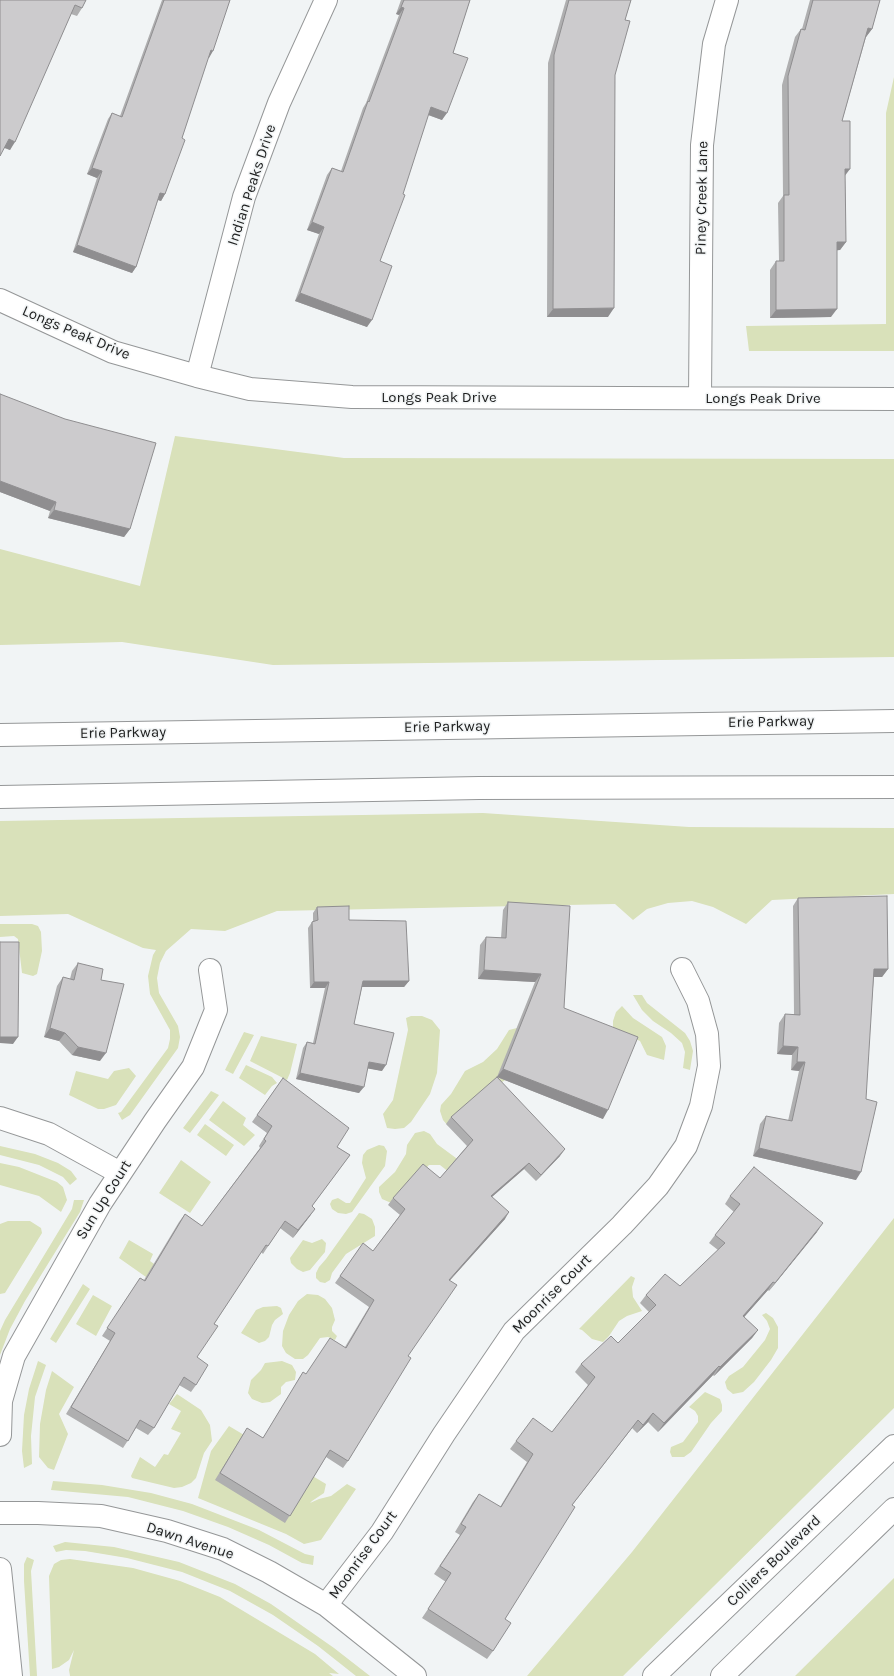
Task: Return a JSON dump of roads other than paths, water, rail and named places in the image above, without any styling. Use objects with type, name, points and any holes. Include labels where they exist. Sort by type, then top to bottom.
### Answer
[{"type":"street","name":"Indian Peaks Drive","points":[[197,376],[244,197],[279,103],[326,0]]},
{"type":"street","name":"Piney Creek Lane","points":[[700,398],[702,146],[714,44],[727,0]]},
{"type":"street","name":"Longs Peak Drive","points":[[0,300],[113,352],[197,376],[250,389],[352,397],[894,399]]},
{"type":"street","name":"Erie Parkway","points":[[0,735],[894,720]]},
{"type":"street","points":[[0,797],[479,788],[894,787]]},
{"type":"street","name":"Moonrise Court","points":[[326,1605],[382,1532],[444,1434],[514,1331],[622,1225],[658,1186],[686,1146],[701,1106],[709,1066],[707,1034],[698,1001],[682,969]]},
{"type":"street","name":"Sun Up Court","points":[[0,1436],[1,1401],[14,1356],[88,1224],[120,1172],[194,1067],[216,1010],[210,970]]},
{"type":"street","points":[[0,1118],[49,1134],[120,1172]]},
{"type":"street","name":"Colliers Boulevard","points":[[654,1676],[894,1446]]},
{"type":"street","points":[[722,1676],[894,1509]]},
{"type":"street","name":"Dawn Avenue","points":[[0,1513],[101,1516],[167,1531],[223,1549],[269,1572],[326,1605],[415,1676]]},
{"type":"street","points":[[0,1569],[11,1676]]}]
